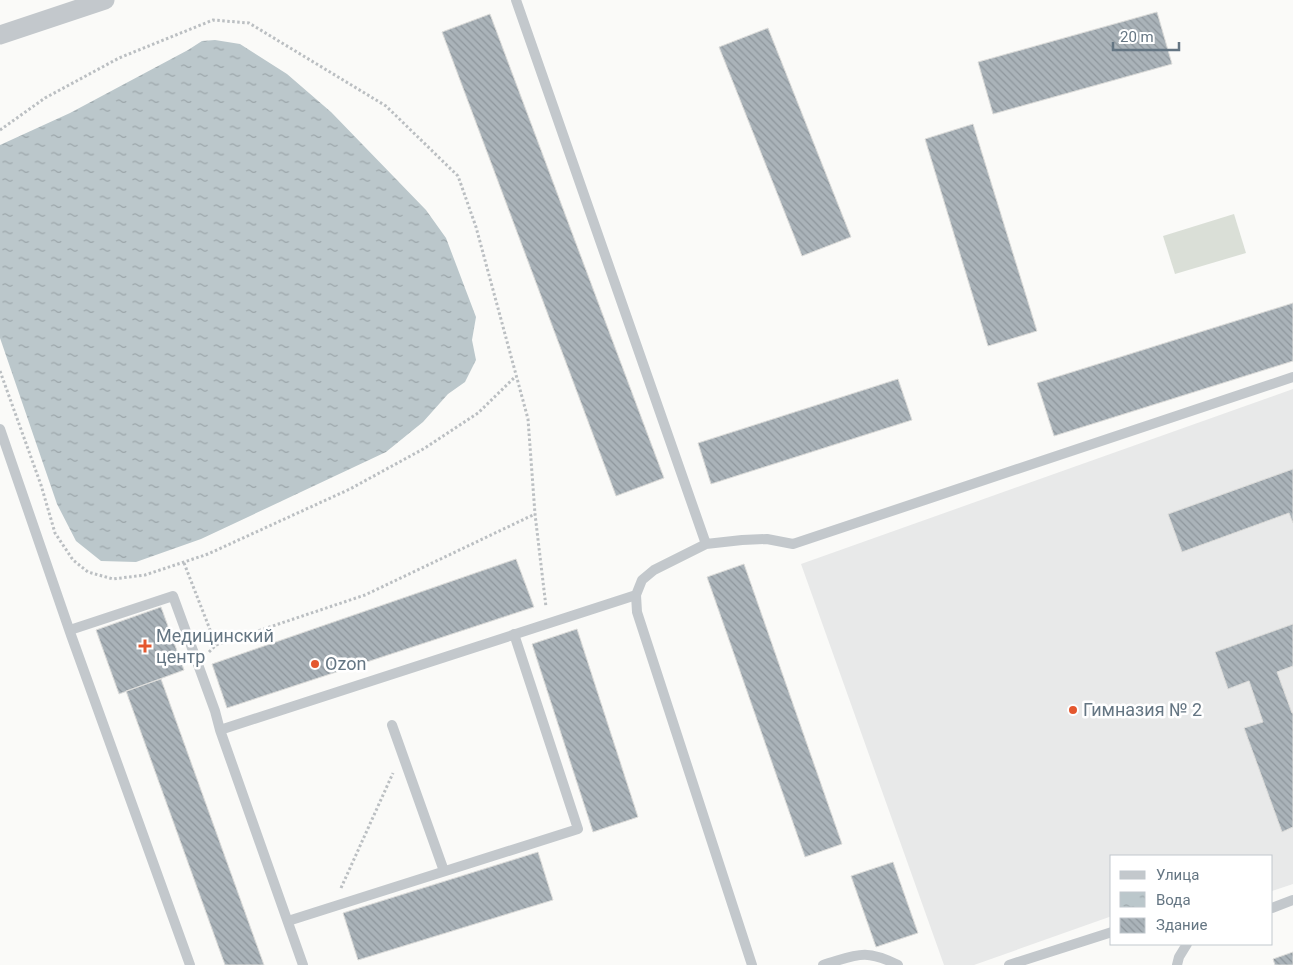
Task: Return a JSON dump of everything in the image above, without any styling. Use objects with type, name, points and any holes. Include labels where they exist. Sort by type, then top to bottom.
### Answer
[{"type":"street","points":[[0,34],[105,0]]},
{"type":"lane","points":[[516,0],[706,544]]},
{"type":"lane","points":[[752,965],[637,612],[636,595],[642,580],[654,570],[706,544],[767,539],[794,544],[1293,377]]},
{"type":"lane","points":[[0,429],[190,965]]},
{"type":"lane","points":[[220,730],[636,595]]},
{"type":"lane","points":[[70,630],[173,596],[199,664],[220,730],[303,965]]},
{"type":"lane","points":[[288,921],[578,829],[514,634]]},
{"type":"lane","points":[[392,726],[444,871]]},
{"type":"lane","points":[[1273,908],[1293,900]]},
{"type":"lane","points":[[1009,965],[1110,933]]},
{"type":"lane","points":[[1177,965],[1185,945]]},
{"type":"lane","points":[[823,965],[863,953],[877,955],[898,965]]},
{"type":"path","points":[[0,130],[45,98],[118,58],[213,20],[249,23],[386,106],[458,176],[476,227],[528,419],[535,514],[547,616],[544,625]]},
{"type":"path","points":[[0,371],[41,486],[55,533],[73,560],[88,572],[113,580],[146,575],[208,554],[341,493],[425,448],[478,413],[516,377]]},
{"type":"path","points":[[199,664],[216,645],[364,595],[535,514]]},
{"type":"path","points":[[184,562],[216,645]]},
{"type":"path","points":[[334,905],[402,753]]},
{"type":"shaded area","points":[[1234,214],[1246,253],[1175,274],[1163,236]]},
{"type":"shaded area","name":"Гимназия № 2","points":[[1293,389],[1293,884],[1273,891],[1273,855],[1110,855],[1110,917],[974,965],[944,965],[801,564]]},
{"type":"water","points":[[215,40],[240,44],[287,74],[331,112],[426,210],[446,238],[476,317],[472,340],[476,360],[465,382],[448,394],[423,422],[386,452],[201,539],[136,562],[101,561],[76,541],[57,504],[0,338],[0,145],[70,113],[202,41]]},
{"type":"building","points":[[1157,12],[1172,64],[993,114],[978,62]]},
{"type":"building","points":[[490,14],[664,478],[616,496],[442,32]]},
{"type":"building","points":[[768,28],[851,237],[802,256],[719,47]]},
{"type":"building","points":[[973,124],[1037,331],[988,346],[925,139]]},
{"type":"building","points":[[1293,303],[1293,361],[1054,436],[1037,383]]},
{"type":"building","points":[[898,379],[912,420],[711,484],[698,443]]},
{"type":"building","points":[[1293,469],[1293,523],[1289,513],[1182,552],[1168,514]]},
{"type":"building","points":[[516,559],[534,607],[227,708],[212,664]]},
{"type":"building","points":[[744,564],[842,844],[805,857],[707,577]]},
{"type":"building","points":[[161,607],[184,670],[119,694],[96,630]]},
{"type":"building","points":[[1293,624],[1293,666],[1277,672],[1293,713],[1293,827],[1282,832],[1244,728],[1263,722],[1249,681],[1228,689],[1215,652]]},
{"type":"building","points":[[577,629],[638,817],[593,832],[532,644]]},
{"type":"building","points":[[161,679],[264,965],[225,965],[126,691]]},
{"type":"building","points":[[538,852],[553,900],[358,960],[343,913]]},
{"type":"building","points":[[893,862],[918,933],[876,947],[851,876]]},
{"type":"building","points":[[1293,952],[1293,965],[1275,965],[1273,959]]},
{"type":"place","name":"Медицинский центр","points":[[145,646]]},
{"type":"place","name":"Ozon","points":[[315,664]]},
{"type":"place","name":"Гимназия № 2","points":[[1073,710]]}]
